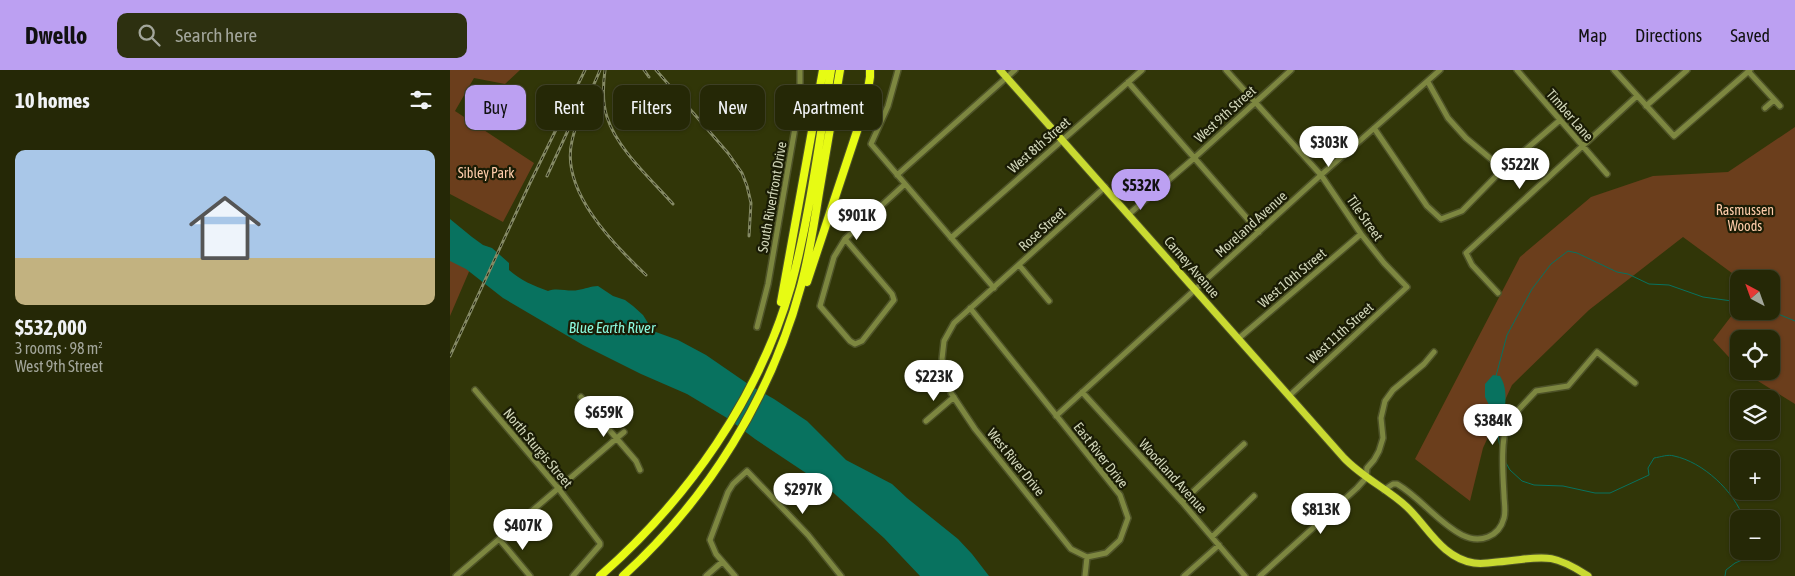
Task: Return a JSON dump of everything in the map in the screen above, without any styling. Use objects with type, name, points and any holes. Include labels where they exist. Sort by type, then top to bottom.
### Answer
[{"type":"highway","points":[[774,334],[790,257],[823,70]]},
{"type":"highway","points":[[600,576],[645,534],[697,473],[744,397],[767,350],[790,288],[800,248],[831,70]]},
{"type":"highway","points":[[791,321],[811,241],[840,70]]},
{"type":"highway","points":[[628,576],[688,507],[731,446],[763,388],[806,284],[865,107],[870,70]]},
{"type":"highway","points":[[623,576],[645,556]]},
{"type":"main road","name":"Carney Avenue","points":[[1000,70],[1344,458],[1366,478],[1408,508],[1439,544],[1474,563],[1540,556],[1569,564],[1588,576]]},
{"type":"street","name":"South Riverfront Drive","points":[[757,327],[768,284],[800,99],[800,70]]},
{"type":"street","points":[[898,70],[888,106],[871,144],[994,288]]},
{"type":"street","points":[[897,175],[1014,70]]},
{"type":"street","name":"West 8th Street","points":[[951,238],[1142,70]]},
{"type":"street","name":"Tile Street","points":[[1226,70],[1321,175],[1361,234],[1407,288]]},
{"type":"street","name":"West 9th Street","points":[[1129,214],[1291,70]]},
{"type":"street","name":"Moreland Avenue","points":[[1056,416],[1321,175],[1440,70]]},
{"type":"street","name":"Timber Lane","points":[[1517,70],[1607,174]]},
{"type":"street","points":[[1614,70],[1674,136],[1749,71],[1780,106]]},
{"type":"street","points":[[1646,106],[1687,70]]},
{"type":"street","points":[[1128,82],[1193,159],[1259,232]]},
{"type":"street","points":[[1428,82],[1448,118],[1466,138],[1504,169]]},
{"type":"street","points":[[1498,293],[1472,265],[1466,254],[1637,96]]},
{"type":"street","points":[[1766,108],[1774,100]]},
{"type":"street","points":[[1374,128],[1426,206],[1441,219],[1462,211],[1504,169],[1560,120]]},
{"type":"street","points":[[845,239],[892,294],[894,300],[862,341],[855,344],[850,341],[820,306],[834,256],[845,239],[905,184]]},
{"type":"street","name":"Rose Street","points":[[994,288],[1105,187]]},
{"type":"street","name":"West 10th Street","points":[[1238,339],[1361,234]]},
{"type":"street","points":[[1019,266],[1049,301]]},
{"type":"street","name":"West River Drive","points":[[994,288],[954,323],[944,341],[942,359],[951,393],[976,429],[1071,549],[1087,557]]},
{"type":"street","name":"West 11th Street","points":[[1288,396],[1407,288]]},
{"type":"street","points":[[970,308],[1056,416]]},
{"type":"street","points":[[1260,576],[1366,478],[1367,468],[1374,460],[1383,438],[1381,418],[1385,401],[1393,390],[1424,364],[1434,352]]},
{"type":"street","points":[[1384,490],[1393,484],[1397,484],[1421,501],[1451,529],[1479,540],[1488,538],[1500,529],[1505,516],[1503,447],[1508,424],[1536,391],[1568,386],[1598,352],[1635,383]]},
{"type":"street","name":"North Sturgis Street","points":[[475,390],[596,535],[600,546],[573,576]]},
{"type":"street","name":"Woodland Avenue","points":[[1082,392],[1182,502],[1245,576]]},
{"type":"street","points":[[581,397],[636,461],[640,470]]},
{"type":"street","points":[[926,421],[954,397]]},
{"type":"street","name":"East River Drive","points":[[1056,416],[1120,495],[1128,518],[1120,540],[1106,553],[1087,557]]},
{"type":"street","points":[[456,576],[624,432]]},
{"type":"street","points":[[1182,502],[1244,444]]},
{"type":"street","points":[[735,576],[710,545],[710,536],[728,492],[733,484],[747,471],[808,535],[841,576]]},
{"type":"street","points":[[1212,537],[1254,496]]},
{"type":"street","points":[[499,539],[530,576]]},
{"type":"street","points":[[1184,576],[1219,544]]},
{"type":"street","points":[[1085,576],[1087,557]]},
{"type":"street","points":[[706,576],[722,562]]},
{"type":"green space","name":"Sibley Park","points":[[450,70],[520,70],[505,84],[474,78],[470,85],[465,85],[465,94],[455,111],[465,118],[465,130],[484,130],[534,163],[503,222],[450,194]]},
{"type":"green space","name":"Rasmussen Woods","points":[[1795,127],[1795,404],[1780,395],[1780,390],[1773,390],[1756,380],[1780,380],[1780,330],[1730,330],[1730,358],[1713,340],[1730,318],[1730,320],[1780,320],[1780,270],[1730,270],[1730,272],[1683,237],[1589,310],[1512,385],[1483,448],[1470,501],[1415,459],[1520,257],[1591,197],[1653,176],[1728,172]]},
{"type":"green space","points":[[450,252],[471,267],[450,316]]},
{"type":"water","name":"Blue Earth River","points":[[450,219],[483,245],[492,248],[509,263],[509,270],[532,285],[548,291],[555,289],[581,290],[598,286],[613,296],[625,300],[643,315],[653,331],[678,340],[706,355],[807,421],[846,460],[892,484],[958,539],[989,576],[920,576],[884,538],[827,487],[727,418],[687,394],[641,374],[583,345],[503,298],[466,269],[450,261]]},
{"type":"water","points":[[1493,375],[1500,376],[1505,391],[1505,407],[1496,410],[1491,409],[1485,397],[1485,384]]},
{"type":"waterway","points":[[1496,376],[1507,335],[1532,289],[1551,264],[1568,251],[1577,253],[1617,272],[1628,274],[1649,284],[1669,285],[1703,297],[1730,301]]},
{"type":"waterway","points":[[1780,315],[1795,321]]},
{"type":"waterway","points":[[1493,409],[1501,452]]},
{"type":"waterway","points":[[1506,463],[1510,470],[1522,481],[1534,485],[1563,486],[1595,493],[1610,493],[1649,475],[1648,468],[1654,458],[1667,455],[1674,456],[1696,464],[1716,479],[1733,498],[1740,510]]},
{"type":"waterway","points":[[1725,576],[1726,570],[1742,560]]},
{"type":"railway","points":[[450,356],[530,183],[585,70]]},
{"type":"railway","points":[[600,70],[574,132],[570,160],[574,178],[581,197],[592,215],[619,248],[646,275]]},
{"type":"railway","points":[[605,70],[604,105],[607,117],[618,141],[673,204]]},
{"type":"railway","points":[[644,70],[649,77]]},
{"type":"railway","points":[[656,70],[728,153],[742,173],[751,203],[749,236]]},
{"type":"railway","points":[[547,176],[568,130]]}]
